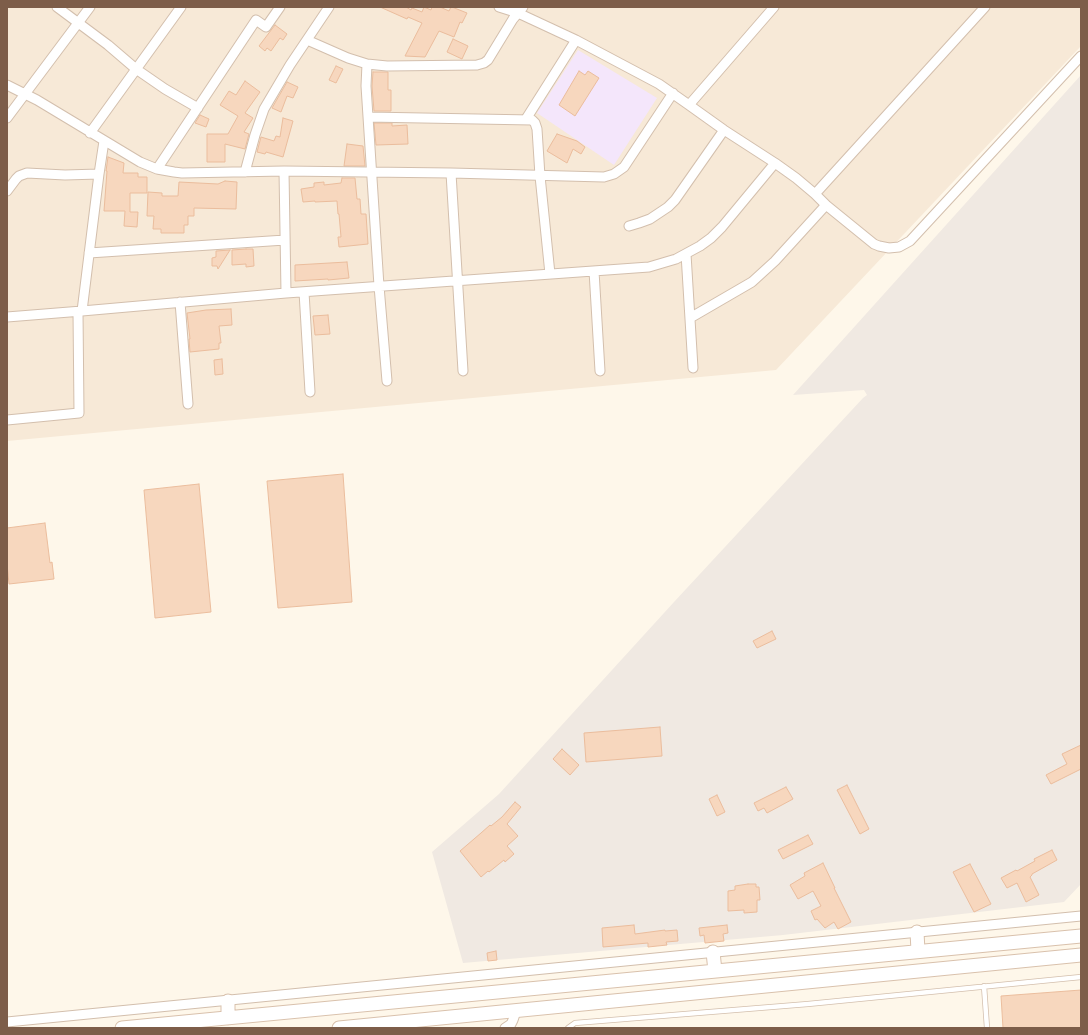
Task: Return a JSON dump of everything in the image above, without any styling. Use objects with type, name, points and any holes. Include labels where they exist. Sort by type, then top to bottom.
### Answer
[{"type":"main road","points":[[917,932],[918,951]]},
{"type":"main road","points":[[122,1028],[1081,936]]},
{"type":"main road","points":[[713,952],[715,971]]},
{"type":"main road","points":[[339,1028],[1081,955]]},
{"type":"main road","points":[[228,1001],[228,1018]]},
{"type":"street","points":[[58,7],[136,69],[165,89],[198,108]]},
{"type":"street","points":[[7,118],[90,7]]},
{"type":"street","points":[[90,133],[181,7]]},
{"type":"street","points":[[157,169],[256,20],[266,27],[280,7]]},
{"type":"street","points":[[245,172],[264,109],[290,65],[329,7]]},
{"type":"street","points":[[499,7],[520,10],[645,76],[673,93],[724,130],[776,163],[874,244],[884,248],[899,247],[910,241],[1081,56]]},
{"type":"street","points":[[689,104],[774,7]]},
{"type":"street","points":[[815,194],[985,7]]},
{"type":"street","points":[[307,40],[348,58],[367,64],[387,66],[474,66],[480,65],[488,60],[520,10]]},
{"type":"street","points":[[526,119],[576,40]]},
{"type":"street","points":[[367,64],[366,86],[371,172],[387,381]]},
{"type":"street","points":[[7,85],[25,94],[140,162],[157,169],[174,172],[284,171],[451,173],[598,178],[614,174],[627,162],[673,93]]},
{"type":"street","points":[[368,116],[532,120],[537,129],[540,176],[550,274]]},
{"type":"street","points":[[629,226],[640,224],[650,219],[676,200],[724,130]]},
{"type":"street","points":[[7,420],[79,413],[80,312],[89,253],[98,174],[104,140]]},
{"type":"street","points":[[7,317],[80,312],[286,293],[649,267],[662,264],[686,254],[711,238],[776,163]]},
{"type":"street","points":[[284,171],[286,293]]},
{"type":"street","points":[[7,191],[19,176],[26,173],[65,175],[98,174]]},
{"type":"street","points":[[451,173],[463,371]]},
{"type":"street","points":[[690,318],[752,282],[775,261],[826,205]]},
{"type":"street","points":[[89,253],[285,240]]},
{"type":"street","points":[[686,254],[692,368]]},
{"type":"street","points":[[594,271],[600,371]]},
{"type":"street","points":[[304,292],[310,392]]},
{"type":"street","points":[[180,302],[188,404]]},
{"type":"street","points":[[7,1022],[1081,916]]},
{"type":"street","points":[[505,1028],[511,1024],[516,1011]]},
{"type":"lane","points":[[568,1028],[575,1022],[808,1004],[1081,977]]},
{"type":"lane","points":[[984,986],[987,1028]]},
{"type":"shaded area","points":[[7,7],[1081,7],[1081,46],[776,370],[7,441]]},
{"type":"shaded area","points":[[578,50],[657,98],[614,165],[537,113]]},
{"type":"shaded area","points":[[1081,75],[1081,884],[1064,902],[783,935],[463,963],[432,852],[499,794],[674,602],[867,395],[864,390],[793,395]]},
{"type":"building","points":[[380,7],[406,7],[411,10],[412,8],[422,12],[424,7],[431,10],[432,7],[440,7],[449,11],[452,7],[467,13],[462,23],[460,22],[454,37],[439,31],[425,57],[405,56],[422,23],[408,17],[407,19]]},
{"type":"building","points":[[275,25],[287,34],[283,40],[280,38],[271,51],[267,48],[265,51],[259,46]]},
{"type":"building","points":[[453,39],[468,46],[462,59],[447,52]]},
{"type":"building","points":[[336,66],[343,69],[336,83],[329,80]]},
{"type":"building","points":[[579,71],[585,75],[588,71],[599,78],[575,116],[559,105]]},
{"type":"building","points":[[373,72],[388,72],[388,90],[391,90],[391,111],[374,111],[372,86]]},
{"type":"building","points":[[245,81],[260,92],[245,113],[253,118],[244,132],[249,134],[245,149],[225,144],[225,162],[207,162],[207,134],[228,134],[238,116],[220,105],[229,91],[236,95]]},
{"type":"building","points":[[287,82],[298,87],[293,98],[287,96],[281,112],[272,108]]},
{"type":"building","points":[[200,115],[209,119],[206,127],[195,123]]},
{"type":"building","points":[[283,118],[293,121],[283,157],[266,152],[265,154],[257,152],[261,137],[274,141],[276,136],[280,137]]},
{"type":"building","points":[[374,123],[392,123],[392,126],[407,125],[408,144],[376,145]]},
{"type":"building","points":[[557,134],[577,141],[585,147],[581,154],[573,149],[567,163],[547,151]]},
{"type":"building","points":[[347,144],[363,146],[365,166],[344,166]]},
{"type":"building","points":[[108,157],[124,163],[123,173],[138,173],[138,177],[147,177],[147,193],[130,193],[130,212],[138,212],[137,227],[124,226],[125,211],[104,211]]},
{"type":"building","points":[[342,178],[355,178],[357,199],[360,199],[361,214],[366,214],[368,244],[339,247],[338,237],[341,237],[337,201],[303,202],[301,189],[314,187],[314,183],[324,182],[324,185],[341,183]]},
{"type":"building","points":[[225,181],[237,182],[236,209],[194,208],[194,216],[188,216],[188,225],[184,225],[184,233],[161,233],[161,229],[153,229],[154,216],[147,216],[148,192],[162,193],[162,196],[178,196],[179,182],[218,184]]},
{"type":"building","points":[[253,249],[254,266],[246,267],[246,264],[232,265],[232,250]]},
{"type":"building","points":[[230,250],[218,269],[217,266],[212,266],[212,258],[216,257],[216,251]]},
{"type":"building","points":[[347,262],[349,278],[295,281],[295,265]]},
{"type":"building","points":[[231,309],[232,325],[219,326],[221,343],[219,343],[219,349],[190,352],[187,313],[206,310]]},
{"type":"building","points":[[328,315],[330,334],[315,335],[313,316]]},
{"type":"building","points":[[222,359],[223,374],[215,375],[214,360]]},
{"type":"building","points":[[343,474],[352,602],[278,608],[267,481]]},
{"type":"building","points":[[199,484],[211,612],[155,618],[144,490]]},
{"type":"building","points":[[45,523],[50,563],[52,562],[54,579],[9,584],[7,564],[7,528]]},
{"type":"building","points":[[772,631],[776,639],[757,648],[753,641]]},
{"type":"building","points":[[660,727],[662,756],[586,762],[584,733]]},
{"type":"building","points":[[1081,745],[1081,769],[1051,784],[1046,775],[1067,764],[1062,754]]},
{"type":"building","points":[[562,749],[579,765],[570,775],[553,759]]},
{"type":"building","points":[[847,785],[869,829],[860,834],[837,790]]},
{"type":"building","points":[[786,787],[793,799],[767,813],[764,808],[758,811],[754,803]]},
{"type":"building","points":[[717,795],[725,812],[717,816],[709,799]]},
{"type":"building","points":[[515,802],[521,807],[507,824],[518,836],[507,846],[514,854],[505,862],[504,860],[481,877],[460,851],[490,825],[491,826],[502,817]]},
{"type":"building","points":[[808,835],[813,844],[783,859],[778,850]]},
{"type":"building","points":[[1052,850],[1057,860],[1032,874],[1030,877],[1039,895],[1026,902],[1017,883],[1007,888],[1001,878],[1016,870],[1017,871],[1035,861],[1034,859]]},
{"type":"building","points":[[823,863],[851,922],[838,929],[834,922],[825,928],[817,919],[815,920],[811,911],[821,906],[813,891],[798,899],[790,885],[805,876],[804,873]]},
{"type":"building","points":[[970,864],[991,904],[974,912],[953,872]]},
{"type":"building","points":[[756,884],[756,887],[759,887],[760,900],[757,900],[757,912],[744,913],[744,910],[728,911],[728,891],[735,890],[735,886]]},
{"type":"building","points":[[634,925],[635,934],[677,930],[678,941],[666,942],[667,945],[648,947],[648,943],[603,947],[602,928]]},
{"type":"building","points":[[727,925],[728,933],[723,934],[724,941],[705,943],[704,935],[700,936],[699,928]]},
{"type":"building","points":[[496,951],[497,960],[488,961],[487,953]]},
{"type":"building","points":[[1081,990],[1081,1028],[1003,1028],[1001,996]]}]
